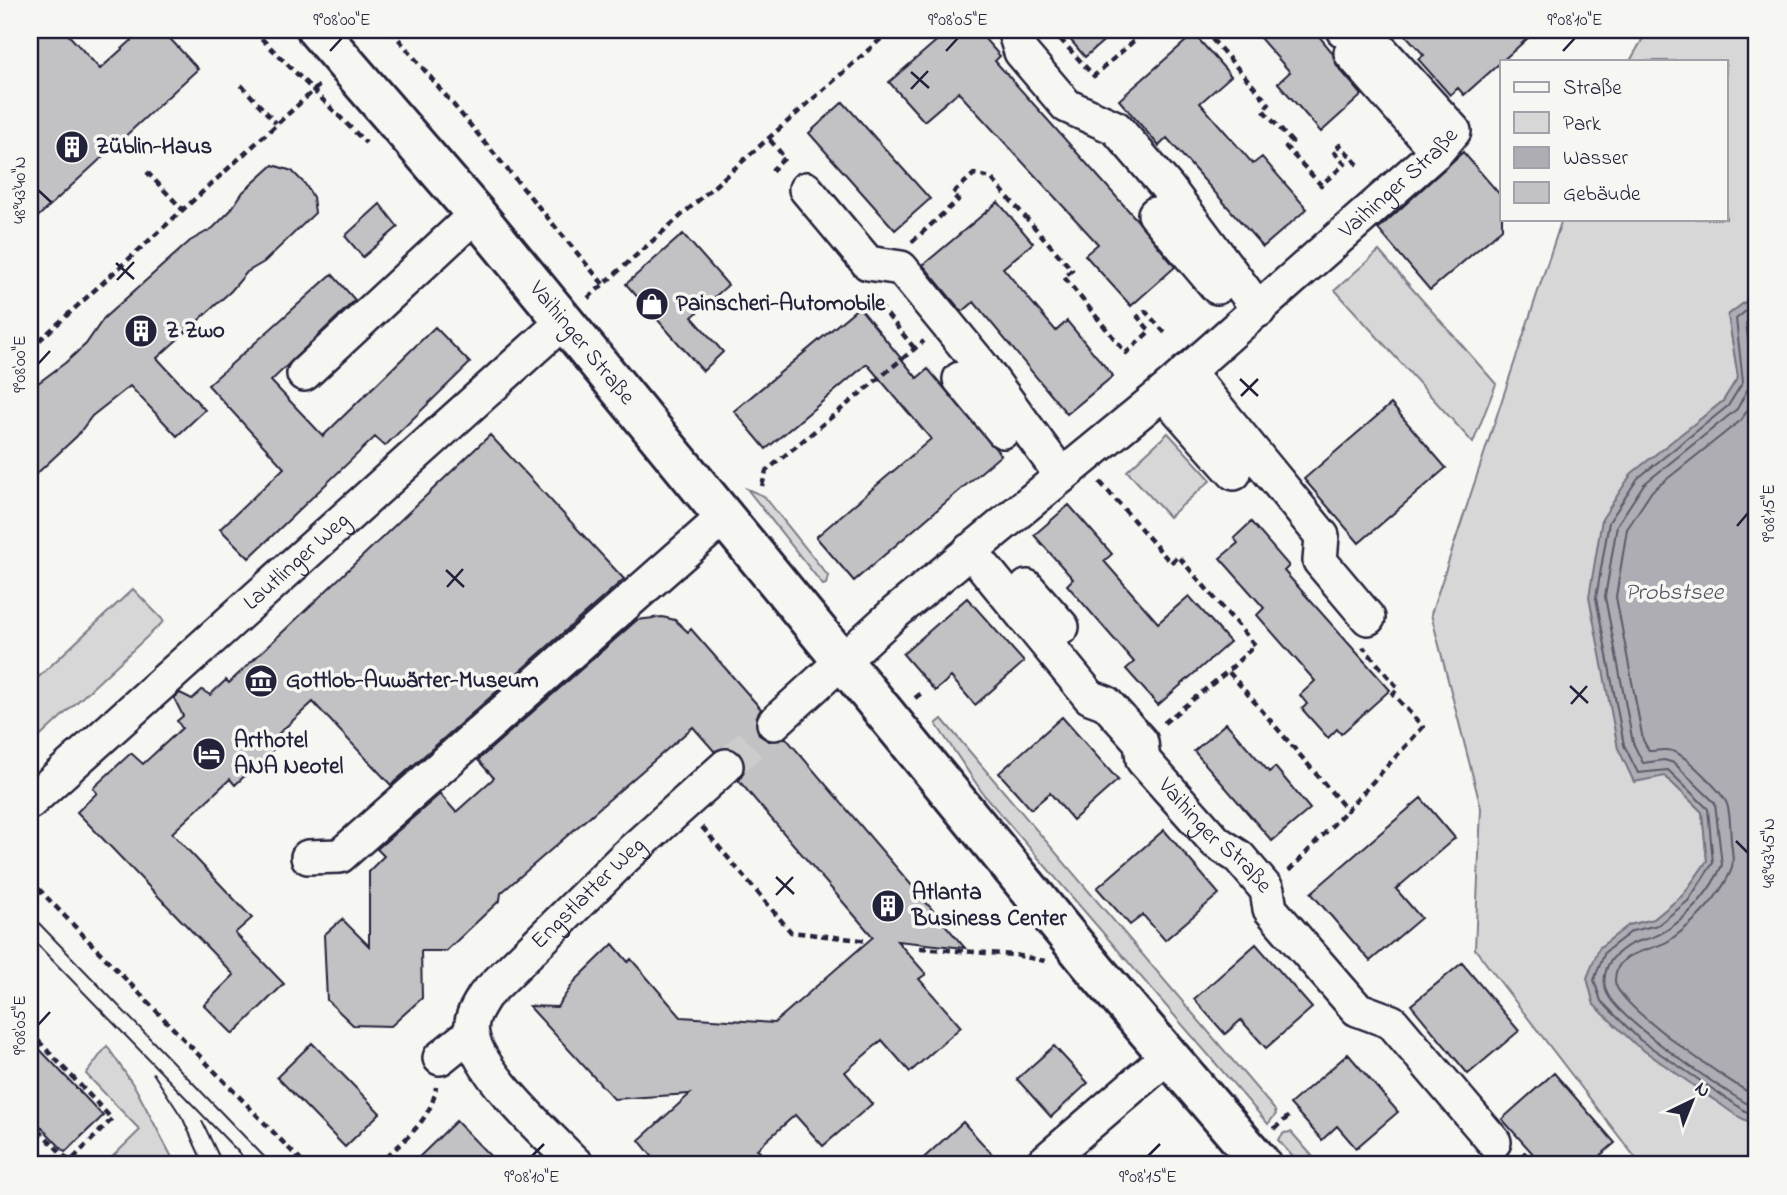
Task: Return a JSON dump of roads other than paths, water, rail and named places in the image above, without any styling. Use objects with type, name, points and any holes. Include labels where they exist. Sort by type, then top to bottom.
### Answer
[{"type":"main road","name":"Vaihinger Straße","points":[[317,30],[476,214],[1097,972],[1262,1165]]},
{"type":"street","points":[[1014,30],[1021,52],[1067,106],[1116,128],[1167,187],[1253,315]]},
{"type":"street","name":"Vaihinger Straße","points":[[843,660],[977,544],[1163,393],[1437,151],[1454,131],[1368,36],[1347,41]]},
{"type":"street","points":[[806,189],[868,263],[901,268],[1064,474]]},
{"type":"street","points":[[304,374],[476,214]]},
{"type":"street","points":[[1155,215],[1253,315]]},
{"type":"street","name":"Lautlinger Weg","points":[[30,802],[564,321]]},
{"type":"street","points":[[1187,371],[1321,536],[1320,561],[1368,618]]},
{"type":"street","points":[[960,379],[1064,474]]},
{"type":"street","points":[[1163,393],[1234,473]]},
{"type":"street","points":[[308,857],[340,856],[723,518]]},
{"type":"street","points":[[977,544],[1062,627]]},
{"type":"street","name":"Vaihinger Straße","points":[[977,544],[1090,697],[1107,703],[1141,742],[1143,760],[1216,842],[1239,857],[1267,890],[1270,909],[1357,1009],[1392,1022],[1494,1142]]},
{"type":"street","points":[[774,723],[843,660]]},
{"type":"street","name":"Engstlatter Weg","points":[[471,1033],[472,1017],[485,995],[726,766]]},
{"type":"street","points":[[440,1058],[471,1033],[476,1050],[484,1062],[526,1113],[577,1165]]},
{"type":"street","points":[[1041,1165],[1169,1055]]},
{"type":"water","name":"Probstsee","points":[[1757,293],[1757,1126],[1737,1116],[1636,1045],[1594,1005],[1587,978],[1599,948],[1629,925],[1654,919],[1683,895],[1707,861],[1702,812],[1665,776],[1634,782],[1618,748],[1589,597],[1602,519],[1632,473],[1723,401],[1738,377],[1728,315]]},
{"type":"tunnel","points":[[726,766],[774,723]]},
{"type":"tram line","points":[[30,914],[272,1165]]},
{"type":"tram line","points":[[30,937],[251,1165]]},
{"type":"tram line","points":[[153,1073],[183,1119],[204,1165]]},
{"type":"tram line","points":[[202,1121],[223,1165]]},
{"type":"place","name":"Züblin-Haus","points":[[72,147]]},
{"type":"place","name":"Painscheri-Automobile","points":[[652,304]]},
{"type":"place","name":"Z Zwo","points":[[141,331]]},
{"type":"place","name":"Gottlob-Auwärter-Museum","points":[[261,681]]},
{"type":"place","name":"Arthotel ANA Neotel","points":[[209,754]]},
{"type":"place","name":"Atlanta Business Center","points":[[888,906]]}]
